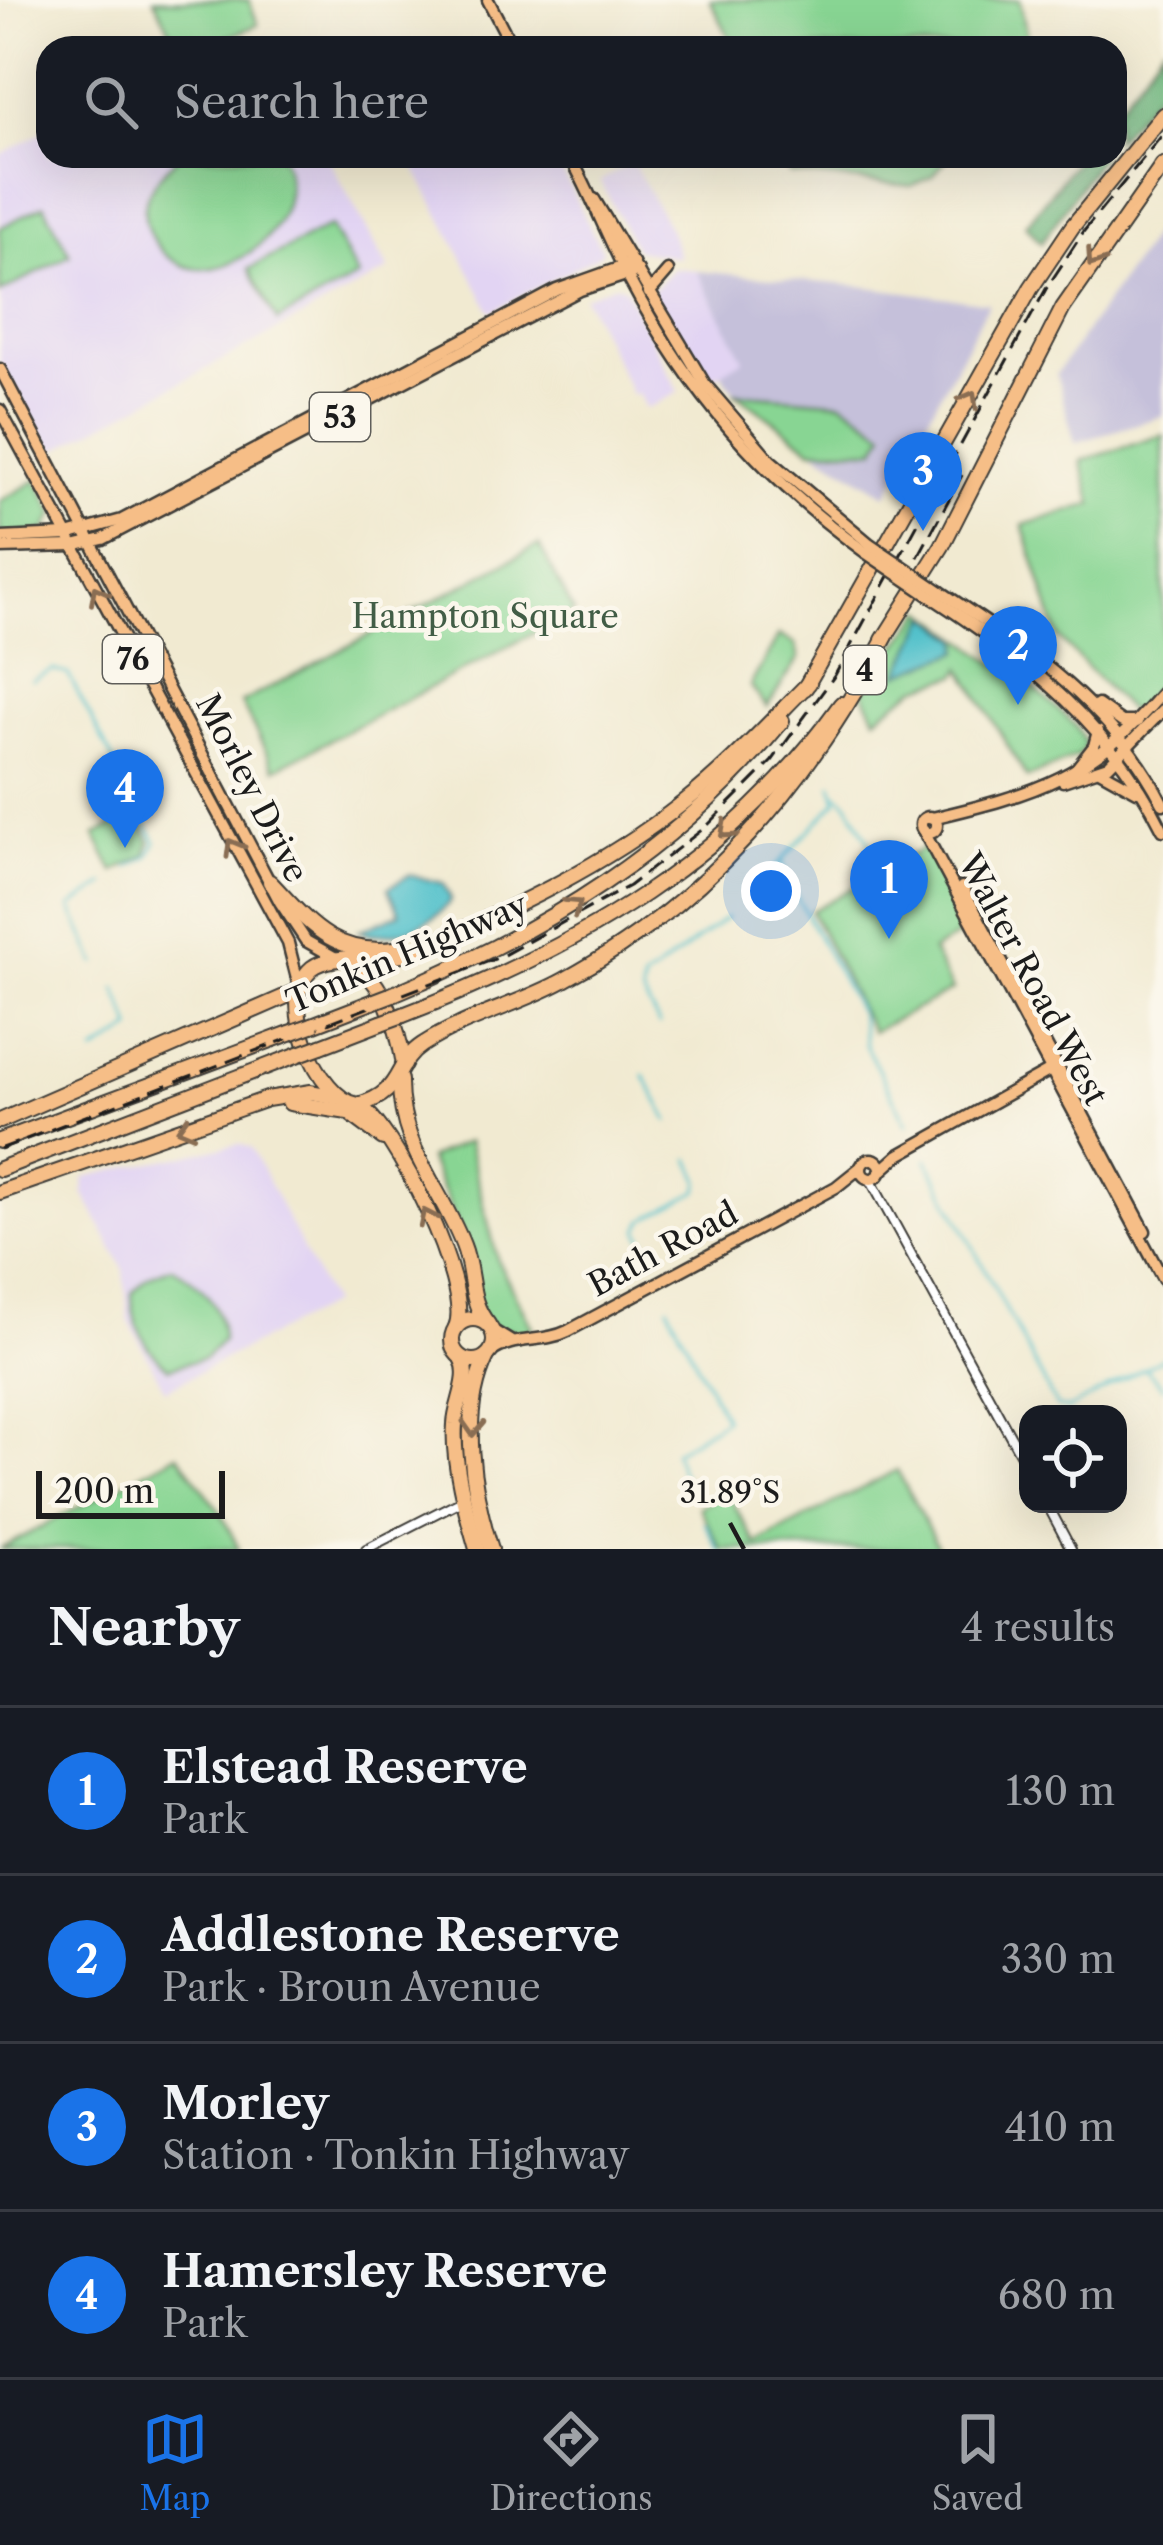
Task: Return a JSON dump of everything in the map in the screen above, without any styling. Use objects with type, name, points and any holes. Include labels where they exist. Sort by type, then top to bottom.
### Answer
[{"type":"highway","name":"Tonkin Highway","points":[[1127,160],[1163,116]]},
{"type":"highway","name":"Tonkin Highway","points":[[0,1169],[403,1015],[557,950],[692,862],[807,749],[886,636],[941,546],[1063,308],[1163,165]]},
{"type":"highway","name":"Tonkin Highway","points":[[0,1141],[393,994],[544,924],[638,862],[754,755],[809,683],[1031,288],[1120,168]]},
{"type":"highway","points":[[1142,194],[1163,174]]},
{"type":"highway","points":[[358,1105],[383,1096],[425,1043],[567,979],[684,897],[742,844],[804,773],[846,712],[886,636]]},
{"type":"highway","points":[[0,1121],[298,990],[313,968],[341,960],[394,957],[549,891],[650,829],[726,766],[809,683]]},
{"type":"highway","points":[[270,883],[303,921],[342,945],[387,950],[442,938]]},
{"type":"highway","name":"76","points":[[341,960],[364,970],[382,996],[402,1074],[404,1132],[464,1246],[474,1303],[490,1327]]},
{"type":"highway","name":"76","points":[[298,990],[307,1041],[337,1097]]},
{"type":"highway","points":[[0,1192],[248,1107],[311,1091],[358,1105],[380,1121],[454,1274],[461,1309],[452,1340],[466,1373],[454,1432],[491,1549]]},
{"type":"highway","points":[[248,1107],[302,1102],[348,1112],[376,1130],[400,1162]]},
{"type":"highway","points":[[456,1327],[475,1318],[490,1327],[489,1355],[477,1381],[473,1425],[477,1549]]},
{"type":"highway","points":[[460,1358],[474,1362],[489,1355]]},
{"type":"main road","points":[[488,0],[507,36]]},
{"type":"main road","points":[[577,168],[677,363],[724,427],[790,494],[1122,722],[1143,724],[1163,710]]},
{"type":"main road","points":[[592,196],[614,248],[735,421],[867,548]]},
{"type":"main road","points":[[591,275],[614,248]]},
{"type":"main road","name":"53","points":[[0,548],[70,541],[141,512],[591,275],[630,268]]},
{"type":"main road","name":"53","points":[[0,538],[92,543],[630,268]]},
{"type":"main road","points":[[649,292],[668,271]]},
{"type":"main road","name":"Morley Drive","points":[[0,370],[270,883],[306,941],[341,960]]},
{"type":"main road","name":"Morley Drive","points":[[0,410],[288,943],[298,990]]},
{"type":"main road","points":[[35,537],[56,514]]},
{"type":"main road","points":[[100,558],[107,545],[131,526]]},
{"type":"main road","points":[[939,596],[1006,647],[1098,731],[1163,830]]},
{"type":"main road","points":[[1100,771],[1143,724],[1163,692]]},
{"type":"main road","points":[[1081,693],[1126,743],[1163,803]]},
{"type":"main road","points":[[1142,767],[1143,724]]},
{"type":"main road","points":[[1065,778],[1090,753],[1098,731]]},
{"type":"main road","points":[[1065,778],[1116,753]]},
{"type":"main road","points":[[1065,778],[1100,771],[1121,778],[1148,802]]},
{"type":"main road","name":"Walter Road West","points":[[1065,778],[932,826],[1163,1280]]},
{"type":"main road","name":"Walter Road West","points":[[1057,1071],[1163,1265]]},
{"type":"main road","name":"Bath Road","points":[[489,1355],[510,1341],[541,1341],[568,1331],[1057,1071]]},
{"type":"main road","points":[[490,1327],[510,1341]]},
{"type":"street","points":[[872,1172],[1019,1451]]},
{"type":"street","points":[[366,1549],[440,1509],[472,1500]]},
{"type":"street","points":[[1052,1513],[1071,1549]]},
{"type":"shaded area","points":[[36,136],[36,168],[334,168],[389,270],[45,456],[0,369],[0,155]]},
{"type":"shaded area","points":[[415,168],[560,168],[603,253],[491,312]]},
{"type":"shaded area","points":[[623,168],[636,168],[679,257],[636,250],[600,181]]},
{"type":"shaded area","points":[[1163,220],[1163,416],[1075,443],[1056,374]]},
{"type":"shaded area","points":[[674,268],[697,270],[745,360],[707,381],[649,293]]},
{"type":"shaded area","points":[[697,271],[989,303],[887,495],[812,449],[875,449],[885,431],[843,402],[736,393],[721,373],[744,359]]},
{"type":"shaded area","points":[[615,284],[624,287],[679,392],[646,409],[638,393],[632,395],[584,297]]},
{"type":"shaded area","points":[[239,1144],[251,1148],[331,1304],[165,1390],[128,1320],[124,1270],[83,1192],[85,1177]]},
{"type":"green space","points":[[154,0],[249,0],[258,25],[231,36],[173,36]]},
{"type":"green space","points":[[710,0],[1020,0],[1027,36],[729,36]]},
{"type":"green space","points":[[1163,46],[1163,85],[1127,126],[1127,94]]},
{"type":"green space","points":[[168,168],[285,168],[288,194],[283,213],[259,245],[225,265],[192,268],[169,258],[147,227],[146,201]]},
{"type":"green space","points":[[789,168],[939,168],[911,186],[789,174]]},
{"type":"green space","points":[[1070,168],[1093,168],[1041,243],[1026,225]]},
{"type":"green space","points":[[44,205],[70,255],[0,293],[0,228]]},
{"type":"green space","points":[[330,226],[358,277],[277,321],[249,269]]},
{"type":"green space","points":[[736,393],[843,402],[885,432],[875,449],[812,449]]},
{"type":"green space","points":[[1163,435],[1163,679],[1138,710],[1129,711],[1058,637],[1023,525],[1093,504],[1081,461]]},
{"type":"green space","points":[[37,480],[55,514],[45,531],[0,538],[0,501]]},
{"type":"green space","name":"Hampton Square","points":[[539,545],[574,612],[275,769],[241,703]]},
{"type":"green space","points":[[924,610],[996,664],[1010,667],[1076,726],[1086,745],[1078,756],[1027,778],[962,668],[958,675],[916,688],[876,717],[863,692]]},
{"type":"green space","points":[[779,635],[795,644],[799,658],[767,707],[750,686]]},
{"type":"green space","points":[[136,814],[150,841],[146,855],[114,872],[95,835]]},
{"type":"green space","points":[[929,845],[973,927],[932,951],[952,990],[872,1032],[811,911]]},
{"type":"green space","points":[[468,1141],[498,1262],[532,1327],[527,1333],[481,1327],[463,1236],[428,1159]]},
{"type":"green space","points":[[172,1267],[208,1296],[222,1340],[205,1358],[169,1368],[142,1335],[132,1293],[149,1276]]},
{"type":"green space","points":[[178,1454],[221,1513],[239,1549],[0,1549]]},
{"type":"green space","points":[[897,1470],[939,1549],[721,1549],[699,1507],[727,1492],[756,1544]]},
{"type":"water","points":[[928,616],[960,639],[960,651],[899,674]]},
{"type":"water","points":[[409,875],[443,883],[451,899],[435,917],[410,929],[383,934],[359,931],[400,913],[388,888]]},
{"type":"waterway","points":[[32,680],[53,670],[68,674],[156,842],[149,856],[128,868]]},
{"type":"waterway","points":[[754,890],[837,801],[832,784]]},
{"type":"waterway","points":[[837,794],[848,803],[880,862]]},
{"type":"waterway","points":[[782,860],[787,879],[860,1014],[865,1045],[907,1124]]},
{"type":"waterway","points":[[96,963],[71,907],[106,884]]},
{"type":"waterway","points":[[659,1024],[642,993],[644,980],[726,918]]},
{"type":"waterway","points":[[95,1053],[133,1029],[116,989]]},
{"type":"waterway","points":[[644,1075],[669,1121]]},
{"type":"waterway","points":[[653,1259],[639,1229],[644,1220],[698,1191],[700,1180],[690,1159]]},
{"type":"waterway","points":[[927,1159],[1057,1407],[1069,1409],[1163,1358]]},
{"type":"waterway","points":[[668,1306],[725,1419],[674,1452],[686,1485]]},
{"type":"waterway","points":[[1146,1369],[1163,1387]]},
{"type":"waterway","points":[[705,1523],[718,1549]]},
{"type":"railway","points":[[0,1149],[500,957],[629,886],[707,826],[772,761],[835,675],[1046,289],[1084,231],[1163,134]]},
{"type":"railway","points":[[905,581],[962,475]]},
{"type":"place","name":"Morley","points":[[923,531]]},
{"type":"place","name":"Addlestone Reserve","points":[[1018,705]]},
{"type":"place","name":"Hamersley Reserve","points":[[125,848]]},
{"type":"place","name":"Elstead Reserve","points":[[889,939]]}]
